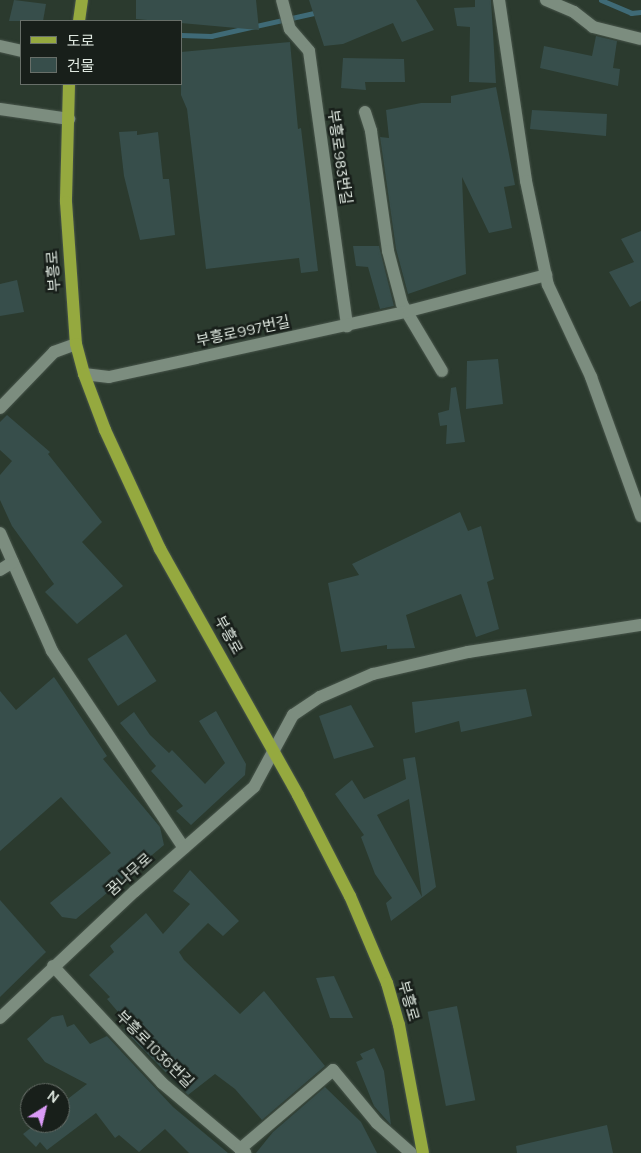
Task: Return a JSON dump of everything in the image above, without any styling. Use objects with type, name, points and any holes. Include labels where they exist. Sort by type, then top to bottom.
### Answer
[{"type":"main road","points":[[79,20],[82,0]]},
{"type":"main road","name":"부흥로","points":[[69,85],[70,119],[66,202],[76,344],[84,374],[102,424],[160,549],[329,854],[387,983],[399,1025],[423,1153]]},
{"type":"street","points":[[499,0],[526,180],[546,275],[591,377],[641,516]]},
{"type":"street","points":[[546,0],[574,12],[593,27],[641,39]]},
{"type":"street","name":"부흥로983번길","points":[[283,5],[290,29],[309,51],[346,326]]},
{"type":"street","points":[[0,46],[20,50]]},
{"type":"street","points":[[0,108],[70,119]]},
{"type":"street","points":[[365,112],[371,131],[388,251],[402,304],[409,311],[442,371]]},
{"type":"street","name":"부흥로997번길","points":[[84,374],[109,376],[346,326],[546,275]]},
{"type":"street","points":[[0,408],[54,352],[76,344]]},
{"type":"street","points":[[0,532],[52,651],[184,848]]},
{"type":"street","points":[[0,570],[13,562]]},
{"type":"street","name":"꿈나무로","points":[[0,1018],[53,966],[254,787],[272,750],[293,715],[358,680],[468,652],[641,624]]},
{"type":"street","name":"부흥로1036번길","points":[[53,966],[162,1083],[242,1151],[333,1070],[377,1123],[411,1153]]},
{"type":"building","points":[[14,0],[46,4],[43,20],[9,21]]},
{"type":"building","points":[[136,0],[256,0],[259,30],[182,23],[182,20],[136,19]]},
{"type":"building","points":[[309,0],[416,0],[434,30],[402,42],[393,23],[343,44],[324,46]]},
{"type":"building","points":[[475,0],[491,0],[496,83],[469,82],[470,27],[457,26],[454,8],[475,7]]},
{"type":"building","points":[[596,36],[617,41],[613,68],[620,69],[618,86],[540,68],[544,46],[592,56]]},
{"type":"building","points":[[290,42],[298,129],[301,128],[318,271],[301,273],[299,258],[206,269],[187,109],[181,95],[182,52]]},
{"type":"building","points":[[343,58],[404,59],[405,82],[365,82],[366,90],[341,88]]},
{"type":"building","points":[[496,87],[515,185],[504,187],[512,228],[489,233],[462,177],[466,274],[408,294],[396,249],[380,137],[389,138],[386,110],[421,103],[451,103],[451,96]]},
{"type":"building","points":[[532,110],[607,114],[606,136],[530,129]]},
{"type":"building","points":[[137,131],[137,135],[158,132],[163,179],[169,179],[175,235],[140,240],[124,176],[119,132]]},
{"type":"building","points":[[641,231],[641,301],[630,307],[609,272],[634,262],[621,239]]},
{"type":"building","points":[[353,246],[379,246],[394,306],[380,309],[368,267],[356,266]]},
{"type":"building","points":[[17,280],[24,312],[0,316],[0,284]]},
{"type":"building","points":[[498,359],[503,404],[466,409],[467,361]]},
{"type":"building","points":[[456,387],[465,442],[446,444],[447,425],[440,426],[438,413],[449,410],[451,388]]},
{"type":"building","points":[[7,415],[50,452],[48,454],[102,522],[82,542],[123,586],[77,624],[45,592],[54,584],[12,526],[0,500],[0,475],[12,461],[0,450],[0,422]]},
{"type":"building","points":[[460,512],[468,531],[481,526],[494,579],[487,582],[499,629],[476,637],[461,594],[406,615],[415,648],[387,649],[387,645],[341,652],[328,583],[359,575],[352,564]]},
{"type":"building","points":[[126,634],[156,681],[118,706],[87,659]]},
{"type":"building","points":[[54,677],[107,756],[103,759],[160,827],[164,845],[76,919],[62,917],[50,903],[111,853],[61,797],[0,851],[0,691],[16,710]]},
{"type":"building","points":[[526,689],[532,716],[461,732],[459,721],[415,733],[412,702]]},
{"type":"building","points":[[351,705],[374,747],[334,759],[319,716]]},
{"type":"building","points":[[216,711],[246,764],[245,775],[191,825],[176,811],[183,806],[151,771],[156,766],[120,723],[134,712],[150,735],[169,753],[172,750],[205,784],[225,763],[199,721]]},
{"type":"building","points":[[415,757],[436,887],[391,921],[386,903],[392,898],[375,874],[361,837],[364,835],[335,794],[352,780],[364,799],[406,779],[403,759]],"holes":[[[409,799],[422,897],[377,815]]]},
{"type":"building","points":[[190,870],[239,921],[223,936],[208,923],[179,952],[184,960],[240,1014],[264,991],[325,1066],[262,1120],[235,1089],[215,1074],[188,1095],[123,1029],[130,1026],[107,999],[110,997],[89,975],[114,952],[110,946],[146,913],[163,934],[190,904],[173,891]]},
{"type":"building","points":[[0,900],[46,952],[0,997]]},
{"type":"building","points":[[334,976],[353,1018],[330,1018],[316,978]]},
{"type":"building","points":[[457,1006],[475,1100],[446,1106],[428,1012]]},
{"type":"building","points":[[63,1015],[67,1027],[74,1024],[90,1044],[107,1036],[173,1107],[228,1153],[189,1153],[165,1129],[139,1152],[119,1135],[115,1138],[96,1113],[70,1133],[70,1097],[87,1084],[45,1062],[27,1039],[52,1017]]},
{"type":"building","points":[[374,1048],[384,1071],[391,1125],[374,1106],[356,1062],[363,1059],[360,1054]]},
{"type":"building","points":[[325,1087],[361,1122],[377,1153],[256,1153],[273,1132]]},
{"type":"building","points":[[607,1125],[613,1153],[517,1153],[516,1146]]},
{"type":"building","points":[[70,1133],[47,1150],[40,1142],[36,1147],[23,1134]]},
{"type":"waterway","points":[[601,0],[631,13],[641,12]]},
{"type":"waterway","points":[[182,35],[211,36],[318,12]]}]
